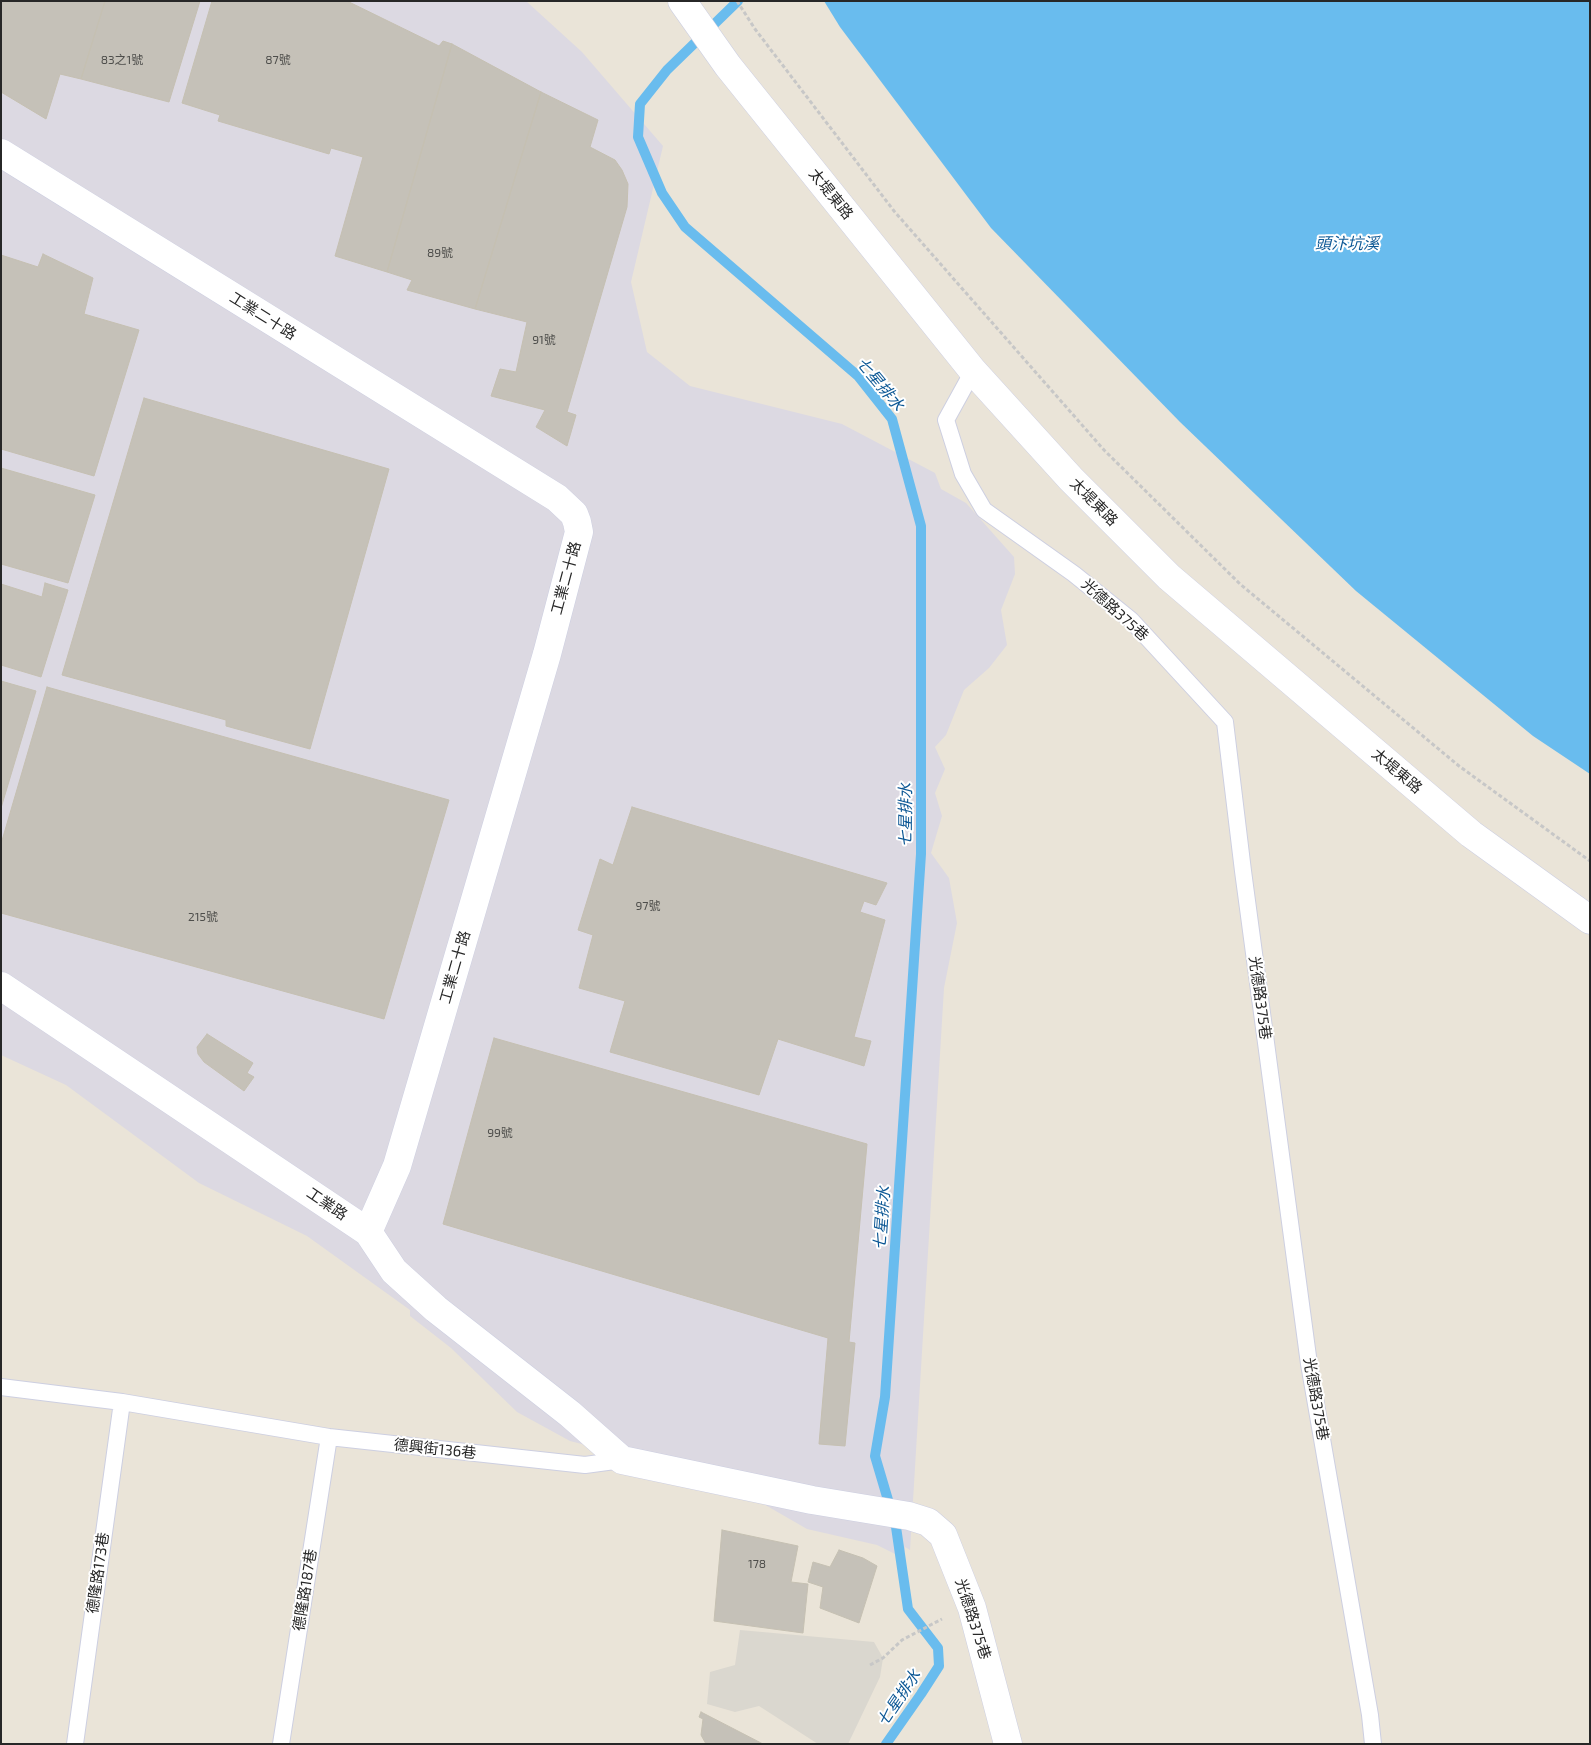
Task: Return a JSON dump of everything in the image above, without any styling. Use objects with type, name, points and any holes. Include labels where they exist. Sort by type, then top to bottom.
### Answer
[{"type":"street","name":"太堤東路","points":[[686,7],[728,66],[973,371],[1071,479],[1169,577],[1471,834],[1590,920]]},
{"type":"street","name":"工業二十路","points":[[1,153],[557,498],[574,514],[577,522],[579,532],[546,654],[397,1166],[368,1232]]},
{"type":"street","name":"工業路","points":[[1,986],[368,1232],[394,1271],[436,1309],[570,1414],[622,1460]]},
{"type":"street","name":"德興街136巷","points":[[622,1460],[812,1500],[867,1509]]},
{"type":"street","name":"光德路375巷","points":[[867,1509],[908,1516],[928,1522],[943,1535],[972,1608],[1008,1744]]},
{"type":"lane","name":"光德路375巷","points":[[973,371],[946,420],[963,474],[984,510],[1074,574],[1131,620],[1225,722],[1244,880],[1309,1364],[1369,1705],[1373,1744]]},
{"type":"lane","name":"德興街136巷","points":[[1,1387],[122,1402],[329,1437],[585,1465],[622,1460]]},
{"type":"lane","name":"德隆路173巷","points":[[75,1744],[122,1402]]},
{"type":"lane","name":"德隆路187巷","points":[[280,1744],[329,1437]]},
{"type":"path","points":[[737,1],[761,37],[894,211],[1104,450],[1240,584],[1459,766],[1590,861]]},
{"type":"path","points":[[870,1665],[883,1658],[902,1640],[944,1618]]},
{"type":"shaded area","points":[[1,1],[526,1],[582,52],[663,146],[631,282],[647,352],[690,386],[842,424],[935,473],[941,489],[966,503],[1014,557],[1015,574],[1001,610],[1007,645],[989,668],[964,690],[946,735],[935,747],[945,769],[935,793],[942,816],[931,853],[949,878],[957,923],[944,988],[910,1550],[905,1547],[905,1552],[897,1555],[877,1545],[807,1529],[722,1480],[570,1441],[517,1412],[451,1348],[410,1316],[410,1310],[307,1236],[199,1183],[66,1085],[1,1055]]},
{"type":"shaded area","points":[[740,1630],[874,1642],[883,1658],[880,1677],[848,1744],[818,1744],[759,1706],[735,1712],[707,1704],[710,1672],[735,1665]]},
{"type":"water","name":"頭汴坑溪","points":[[824,1],[1590,1],[1590,774],[1533,736],[1356,591],[1180,422],[991,228],[840,27]]},
{"type":"building","points":[[1,1],[105,1],[81,79],[60,74],[46,119],[1,92]]},
{"type":"building","points":[[105,1],[200,1],[169,102],[81,79]]},
{"type":"building","points":[[212,1],[347,1],[439,46],[443,41],[452,44],[387,272],[335,256],[363,157],[331,148],[329,154],[218,121],[220,115],[182,103]]},
{"type":"building","points":[[452,44],[541,92],[475,309],[407,290],[412,280],[387,272]]},
{"type":"building","points":[[541,92],[598,120],[590,147],[615,160],[628,184],[627,207],[567,412],[576,415],[567,446],[536,427],[545,410],[491,396],[500,369],[516,372],[527,322],[475,309]]},
{"type":"building","points":[[43,254],[93,278],[84,314],[139,330],[94,476],[1,449],[1,255],[38,267]]},
{"type":"building","points":[[144,398],[389,469],[310,749],[226,726],[226,720],[62,675]]},
{"type":"building","points":[[1,468],[95,495],[68,583],[1,564]]},
{"type":"building","points":[[45,583],[68,590],[41,677],[1,665],[1,584],[42,597]]},
{"type":"building","points":[[1,681],[36,691],[1,808]]},
{"type":"building","points":[[47,687],[449,800],[384,1019],[1,913],[1,844]]},
{"type":"building","points":[[632,807],[887,883],[876,905],[864,901],[860,912],[885,920],[854,1037],[871,1041],[864,1066],[778,1039],[759,1095],[610,1052],[625,1001],[579,988],[593,935],[578,930],[600,859],[613,865]]},
{"type":"building","points":[[207,1034],[253,1063],[247,1073],[254,1077],[244,1091],[204,1062],[198,1054],[197,1047]]},
{"type":"building","points":[[494,1038],[867,1144],[849,1342],[855,1343],[845,1446],[819,1444],[828,1338],[443,1224]]},
{"type":"building","points":[[722,1530],[798,1546],[791,1582],[808,1584],[803,1633],[714,1621]]},
{"type":"building","points":[[839,1550],[863,1558],[877,1566],[859,1623],[820,1608],[823,1587],[808,1582],[813,1562],[830,1567]]},
{"type":"building","points":[[701,1712],[763,1744],[706,1744],[701,1735],[703,1719],[699,1717]]},
{"type":"waterway","name":"七星排水","points":[[738,1],[667,70],[640,104],[638,137],[662,193],[685,227],[858,376],[892,419],[921,526],[921,854],[885,1397],[875,1456],[896,1527],[908,1609],[938,1648],[939,1666],[886,1744]]}]
